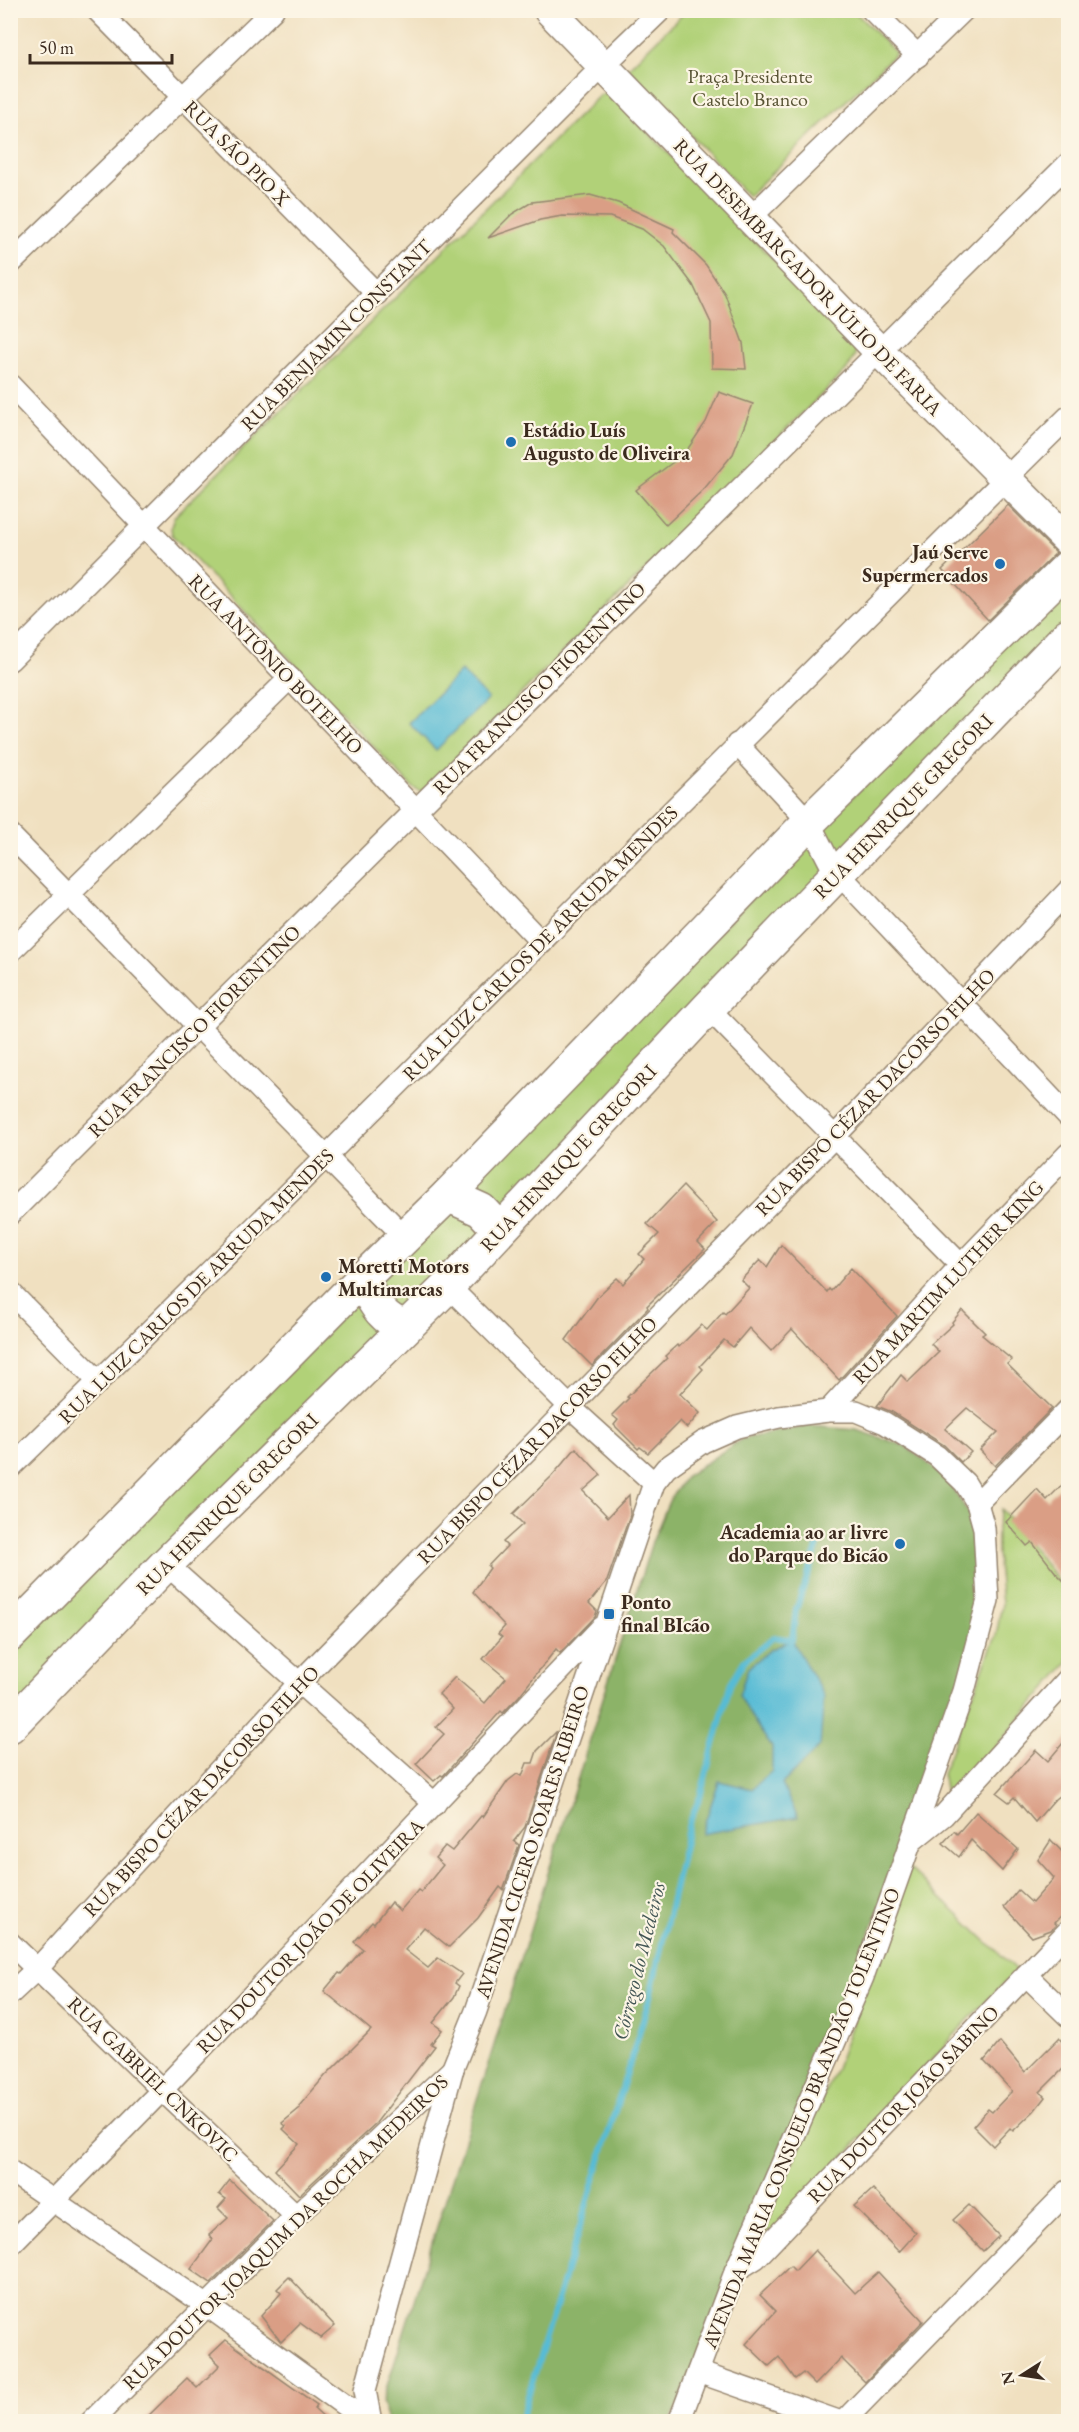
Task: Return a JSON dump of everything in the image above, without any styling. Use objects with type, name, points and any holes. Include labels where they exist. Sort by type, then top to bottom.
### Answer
[{"type":"main road","points":[[10,1635],[448,1195],[809,822],[1068,567]]},
{"type":"main road","name":"RUA HENRIQUE GREGORI","points":[[10,1726],[166,1564],[448,1286],[708,1008],[1068,635]]},
{"type":"main road","points":[[448,1195],[488,1214],[499,1229]]},
{"type":"main road","points":[[362,1279],[383,1315],[394,1324],[406,1326]]},
{"type":"street","name":"RUA SÃO PIO X","points":[[96,10],[377,294]]},
{"type":"street","points":[[10,264],[273,10]]},
{"type":"street","name":"RUA DESEMBARGADOR JÚLIO DE FARIA","points":[[549,10],[880,352],[1068,541]]},
{"type":"street","name":"RUA BENJAMIN CONSTANT","points":[[10,660],[661,10]]},
{"type":"street","points":[[872,10],[918,56]]},
{"type":"street","points":[[750,218],[964,10]]},
{"type":"street","name":"RUA FRANCISCO FIORENTINO","points":[[10,1214],[1068,164]]},
{"type":"street","name":"RUA ANTÔNIO BOTELHO","points":[[10,385],[542,943]]},
{"type":"street","name":"RUA LUIZ CARLOS DE ARRUDA MENDES","points":[[10,1468],[542,943],[737,744],[1068,417]]},
{"type":"street","points":[[10,952],[290,678]]},
{"type":"street","points":[[737,744],[809,822],[831,865],[838,873],[1068,1116]]},
{"type":"street","points":[[10,835],[405,1237]]},
{"type":"street","name":"RUA BISPO CÉZAR DACORSO FILHO","points":[[10,1994],[38,1968],[299,1683],[835,1136],[1068,891]]},
{"type":"street","points":[[708,1008],[961,1265]]},
{"type":"street","name":"RUA MARTIM LUTHER KING","points":[[828,1411],[961,1265],[1068,1154]]},
{"type":"street","points":[[448,1286],[570,1407],[654,1484]]},
{"type":"street","points":[[10,1292],[99,1382]]},
{"type":"street","points":[[977,1503],[1068,1410]]},
{"type":"street","name":"AVENIDA CICERO SOARES RIBEIRO","points":[[368,2407],[453,2068],[476,2011],[605,1623],[654,1484],[666,1468],[704,1442],[737,1427],[779,1417],[828,1411]]},
{"type":"street","name":"AVENIDA MARIA CONSUELO BRANDÃO TOLENTINO","points":[[679,2421],[735,2272],[863,1977],[964,1690],[988,1600],[984,1528],[977,1503],[965,1483],[937,1456],[885,1423],[856,1411],[828,1411]]},
{"type":"street","points":[[166,1564],[435,1804]]},
{"type":"street","name":"RUA DOUTOR JOÃO DE OLIVEIRA","points":[[10,2245],[162,2090],[605,1623]]},
{"type":"street","points":[[912,1840],[944,1815],[1068,1679]]},
{"type":"street","name":"RUA DOUTOR JOÃO SABINO","points":[[735,2272],[756,2258],[1068,1931]]},
{"type":"street","name":"RUA GABRIEL CNKOVIC","points":[[10,1943],[296,2216]]},
{"type":"street","points":[[1026,1975],[1068,2016]]},
{"type":"street","name":"RUA DOUTOR JOAQUIM DA ROCHA MEDEIROS","points":[[91,2421],[296,2216],[453,2068]]},
{"type":"street","points":[[10,2171],[206,2305],[346,2414],[368,2407]]},
{"type":"street","points":[[698,2372],[842,2421],[1068,2191]]},
{"type":"green space","name":"Praça Presidente Castelo Branco","points":[[686,11],[854,11],[896,53],[748,196],[628,68]]},
{"type":"green space","name":"Estádio Luís Augusto de Oliveira","points":[[608,92],[855,342],[855,356],[848,368],[422,792],[413,788],[172,535],[171,527],[174,517],[600,95]]},
{"type":"green space","points":[[1068,579],[1068,649],[11,1717],[11,1652],[396,1257]]},
{"type":"green space","points":[[809,1426],[857,1430],[905,1446],[944,1476],[972,1518],[982,1598],[961,1684],[837,2022],[671,2421],[388,2421],[382,2402],[651,1545],[669,1501],[686,1476],[742,1439]]},
{"type":"green space","points":[[1001,1509],[1068,1592],[1068,1663],[948,1802],[942,1774],[996,1636],[1002,1604],[997,1553],[997,1527]]},
{"type":"green space","points":[[909,1868],[1017,1970],[967,2021],[776,2231],[765,2234],[762,2229],[836,2068]]},
{"type":"water","points":[[461,671],[488,699],[436,750],[409,723]]},
{"type":"water","points":[[792,1640],[824,1696],[820,1746],[782,1784],[798,1817],[701,1834],[719,1781],[752,1789],[772,1771],[772,1747],[739,1695],[748,1668],[770,1650]]},
{"type":"building","points":[[590,195],[618,203],[674,229],[673,232],[706,265],[725,294],[743,343],[746,369],[712,368],[711,323],[693,285],[664,246],[642,229],[610,217],[562,216],[540,220],[488,238],[512,214],[532,202]]},
{"type":"building","points":[[719,392],[753,404],[733,454],[704,489],[666,525],[636,490],[685,453],[706,422]]},
{"type":"building","points":[[1008,505],[1056,553],[988,620],[942,570]]},
{"type":"building","points":[[683,1186],[717,1222],[698,1242],[705,1249],[647,1306],[648,1308],[592,1366],[566,1340],[599,1295],[617,1278],[623,1284],[644,1259],[639,1254],[659,1234],[647,1224]]},
{"type":"building","points":[[781,1245],[827,1292],[829,1289],[831,1291],[851,1268],[897,1316],[839,1380],[792,1329],[771,1351],[749,1328],[733,1347],[724,1340],[700,1366],[703,1369],[680,1394],[700,1413],[687,1428],[680,1421],[648,1453],[640,1447],[638,1449],[614,1425],[618,1420],[612,1415],[677,1345],[679,1347],[701,1325],[707,1330],[723,1312],[725,1314],[749,1288],[741,1280],[760,1260],[767,1267]]},
{"type":"building","points":[[962,1310],[985,1333],[982,1335],[1012,1360],[1007,1364],[1052,1408],[995,1466],[980,1450],[998,1432],[967,1408],[945,1429],[971,1452],[961,1462],[944,1445],[892,1412],[877,1406],[901,1375],[908,1382],[939,1352],[931,1344],[953,1324],[952,1322]]},
{"type":"building","points":[[576,1448],[601,1475],[583,1491],[608,1517],[629,1495],[630,1515],[607,1581],[589,1603],[597,1611],[595,1617],[560,1653],[556,1649],[519,1696],[503,1713],[501,1711],[443,1776],[441,1775],[434,1781],[416,1764],[444,1734],[436,1727],[453,1709],[439,1694],[455,1677],[485,1703],[506,1678],[483,1659],[502,1637],[498,1634],[505,1626],[473,1592],[490,1568],[488,1566],[507,1546],[503,1542],[523,1524],[513,1514],[551,1477]]},
{"type":"building","points":[[1068,1479],[1068,1585],[1032,1542],[1027,1546],[1006,1522],[1037,1489],[1047,1500]]},
{"type":"building","points":[[557,1731],[525,1827],[514,1841],[519,1845],[503,1890],[500,1887],[478,1918],[449,1947],[424,1927],[405,1950],[428,1968],[438,1958],[462,1974],[455,1983],[459,1986],[454,1997],[433,2023],[442,2030],[431,2044],[435,2046],[376,2123],[299,2195],[275,2170],[299,2144],[283,2129],[286,2126],[282,2123],[300,2108],[299,2106],[325,2076],[371,2030],[324,1991],[363,1949],[354,1942],[372,1922],[374,1924],[391,1902],[400,1911],[418,1890],[421,1892],[443,1865],[435,1858],[445,1846],[452,1851],[481,1816],[483,1817],[508,1781],[517,1774],[522,1776],[527,1763],[533,1763],[537,1751]]},
{"type":"building","points":[[1068,1737],[1068,1789],[1055,1799],[1035,1822],[1014,1797],[1009,1802],[997,1793],[1036,1750],[1048,1761]]},
{"type":"building","points":[[976,1812],[1018,1849],[1002,1871],[971,1840],[959,1857],[943,1843],[954,1831],[957,1834]]},
{"type":"building","points":[[1051,1840],[1068,1858],[1068,1909],[1054,1923],[1056,1925],[1051,1930],[1032,1937],[1004,1907],[1018,1890],[1032,1903],[1054,1878],[1038,1860]]},
{"type":"building","points":[[1059,2038],[1068,2049],[1068,2064],[1040,2092],[1045,2097],[1034,2111],[1013,2131],[1010,2128],[993,2146],[973,2126],[988,2109],[992,2112],[1012,2091],[984,2061],[1000,2042],[1025,2072]]},
{"type":"building","points":[[230,2180],[273,2221],[211,2283],[191,2269],[213,2239],[209,2235],[228,2218],[218,2208],[226,2199],[219,2194]]},
{"type":"building","points":[[873,2189],[916,2233],[899,2252],[854,2206]]},
{"type":"building","points":[[969,2205],[999,2236],[983,2251],[953,2220]]},
{"type":"building","points":[[815,2250],[855,2293],[878,2272],[923,2321],[865,2382],[841,2358],[815,2385],[803,2373],[795,2379],[779,2357],[769,2366],[746,2344],[776,2311],[760,2295],[790,2266],[795,2271]]},
{"type":"building","points":[[289,2277],[335,2326],[321,2338],[300,2323],[281,2342],[261,2316],[281,2293],[277,2289]]},
{"type":"building","points":[[226,2340],[317,2405],[314,2409],[327,2421],[143,2421],[187,2378],[197,2388],[220,2365],[210,2355]]},
{"type":"waterway","name":"Córrego do Medeiros","points":[[520,2422],[650,1997],[689,1823],[700,1797],[730,1685],[744,1661],[774,1637],[792,1640],[796,1610],[819,1542]]},
{"type":"place","name":"Estádio Luís Augusto de Oliveira","points":[[511,442]]},
{"type":"place","name":"Jaú Serve Supermercados","points":[[1000,564]]},
{"type":"place","name":"Moretti Motors Multimarcas","points":[[326,1277]]},
{"type":"place","name":"Academia ao ar livre do Parque do Bicão","points":[[900,1544]]},
{"type":"place","name":"Ponto final BIcão","points":[[609,1614]]}]
